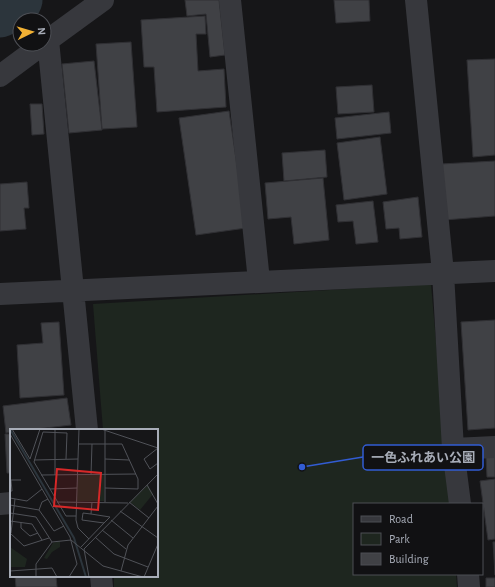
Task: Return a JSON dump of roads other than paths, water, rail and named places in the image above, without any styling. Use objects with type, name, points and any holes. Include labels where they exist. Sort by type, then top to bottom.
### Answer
[{"type":"street","points":[[52,37],[103,0]]},
{"type":"street","points":[[230,0],[259,281]]},
{"type":"street","points":[[416,0],[444,273],[453,449],[460,503]]},
{"type":"street","points":[[0,76],[32,52]]},
{"type":"street","points":[[46,52],[74,292],[87,429]]},
{"type":"street","points":[[0,294],[74,292],[259,281],[495,271]]},
{"type":"street","points":[[453,449],[495,447]]},
{"type":"street","points":[[0,504],[10,503]]},
{"type":"street","points":[[468,575],[469,587]]},
{"type":"street","points":[[101,577],[102,587]]},
{"type":"waterway","points":[[0,14],[19,0]]},
{"type":"place","name":"一色ふれあい公園","points":[[302,467]]}]
